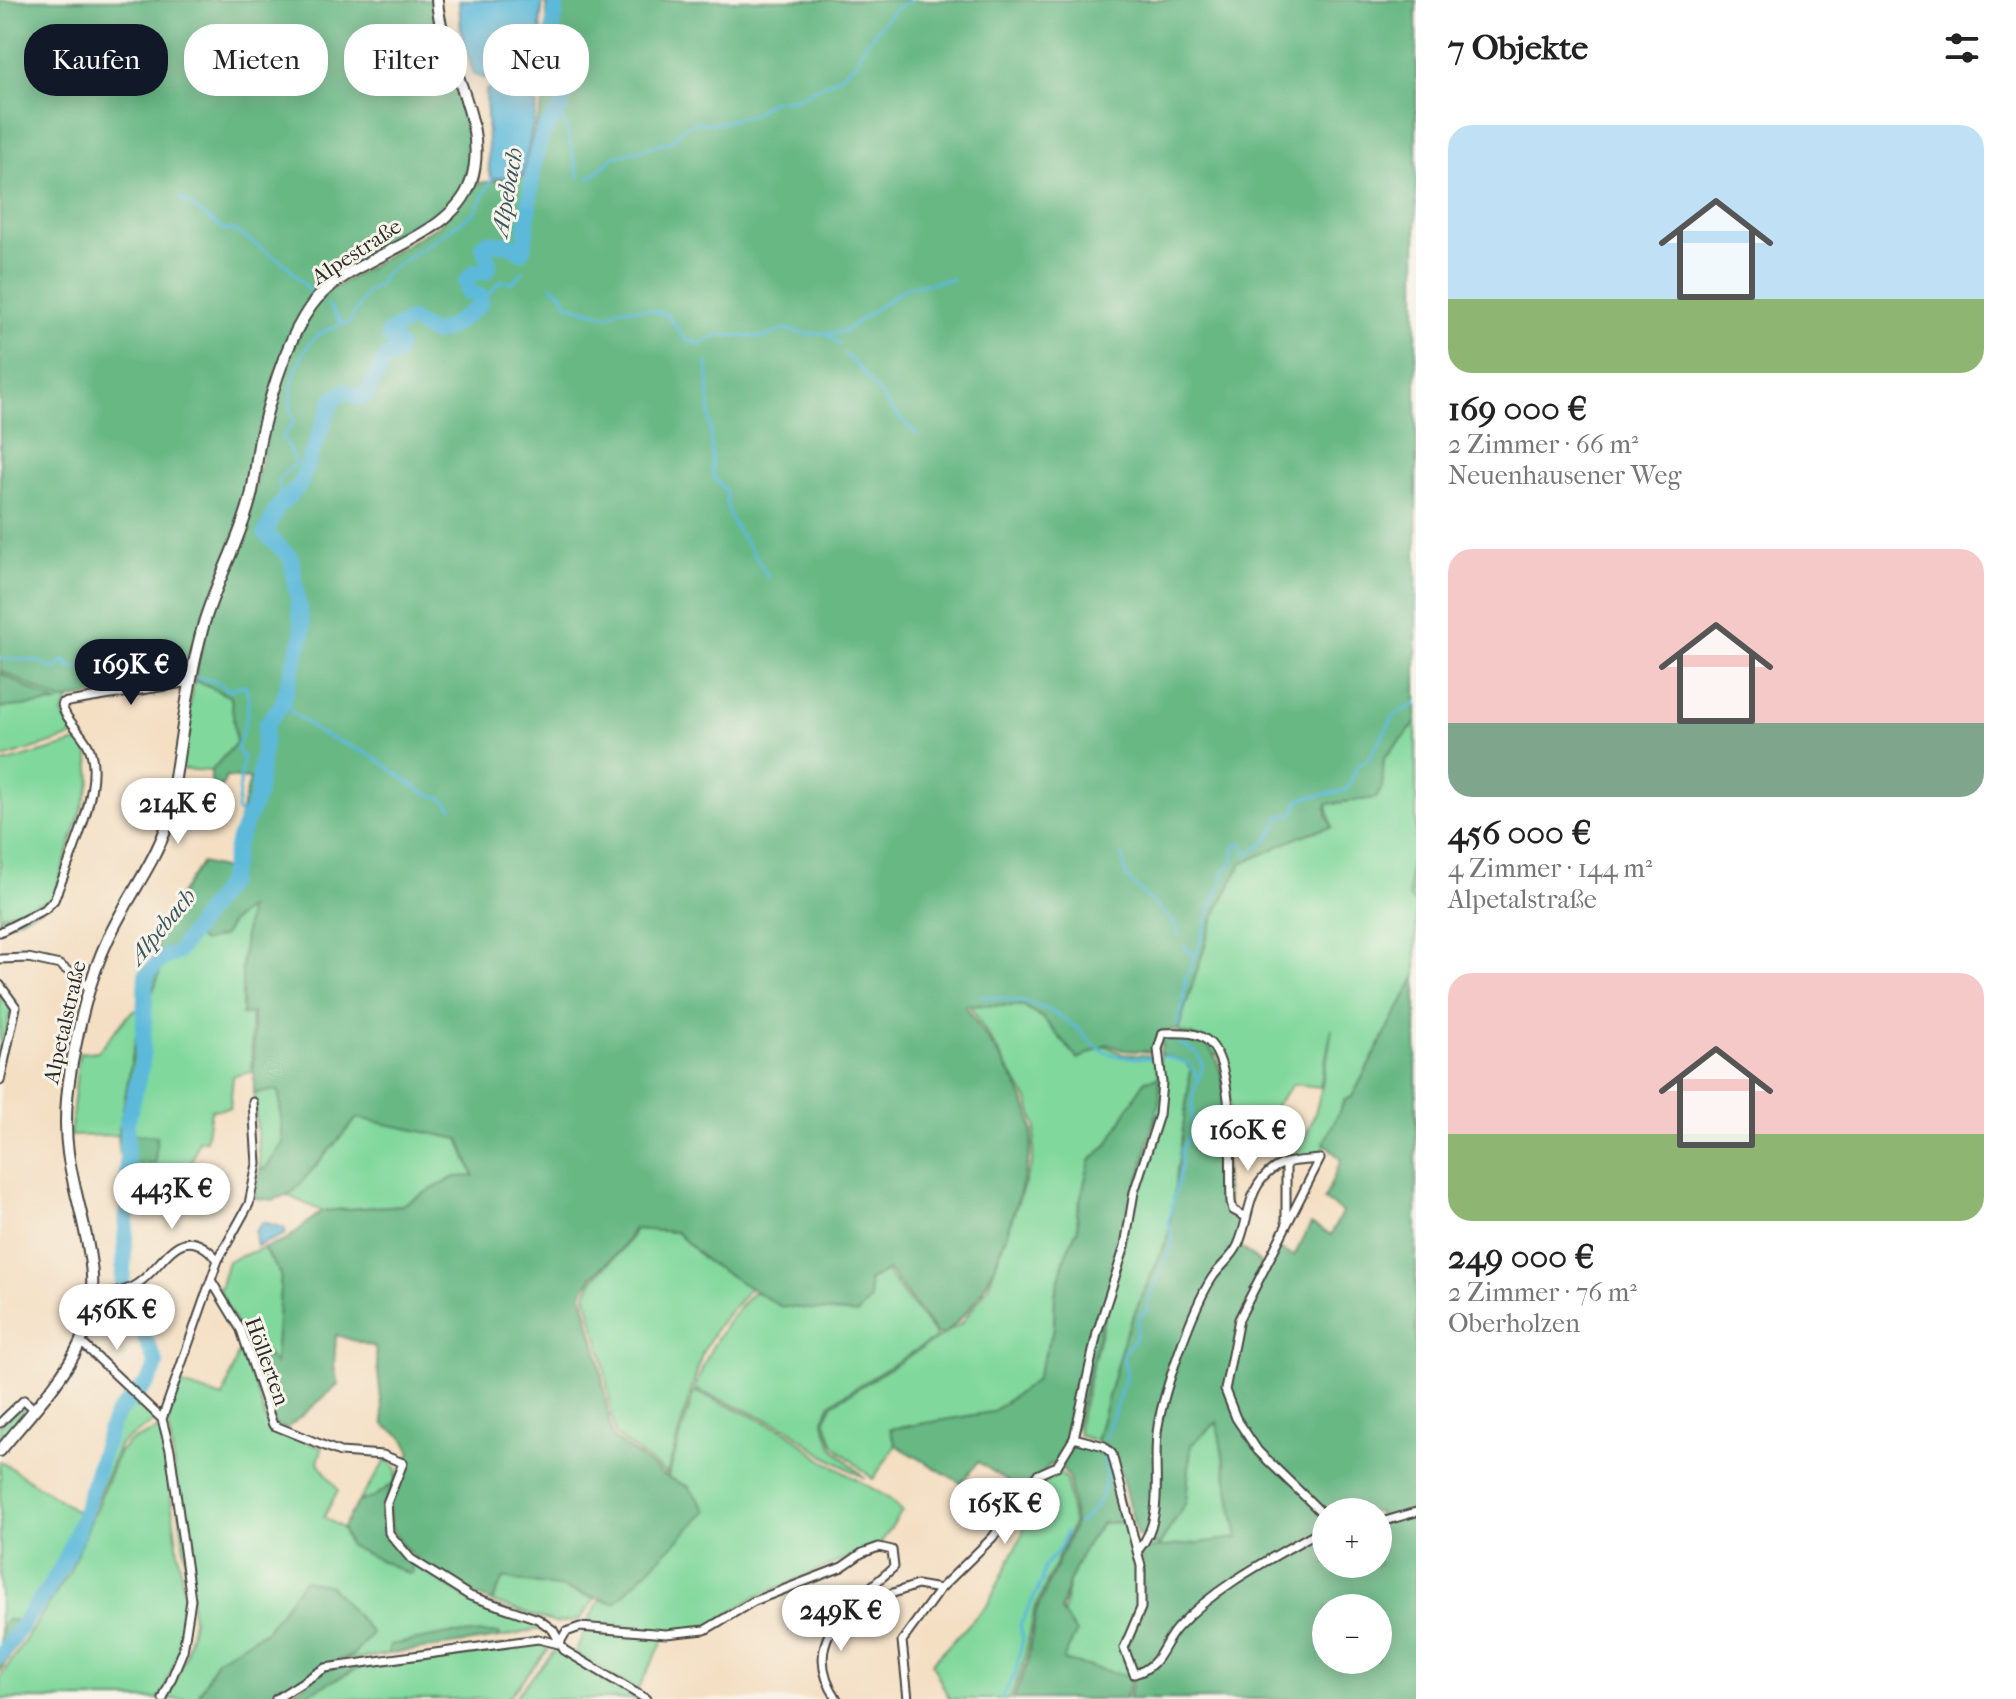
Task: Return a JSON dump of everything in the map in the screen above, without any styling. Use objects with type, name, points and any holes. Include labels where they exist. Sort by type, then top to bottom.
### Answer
[{"type":"main road","name":"Alpestraße","points":[[236,550],[251,497],[261,435],[281,370],[311,306],[328,288],[452,211],[470,182],[474,150],[467,100],[445,42],[437,0]]},
{"type":"main road","name":"Alpetalstraße","points":[[0,1451],[81,1342],[94,1295],[88,1237],[68,1155],[65,1118],[72,1066],[90,988],[108,938],[157,855],[167,826],[190,682],[207,614],[236,550]]},
{"type":"street","points":[[0,932],[45,909],[54,900],[91,793],[94,760],[89,747],[63,712],[62,703],[71,699],[190,682]]},
{"type":"street","points":[[0,959],[28,958],[60,965],[90,988]]},
{"type":"street","points":[[0,985],[16,1007],[0,1081]]},
{"type":"street","points":[[908,1699],[902,1641],[940,1589],[993,1537],[1037,1475],[1057,1466],[1074,1438],[1097,1333],[1125,1246],[1134,1192],[1159,1115],[1162,1099],[1158,1049],[1163,1033],[1189,1032],[1209,1042],[1219,1058],[1227,1098],[1231,1202],[1242,1216]]},
{"type":"street","points":[[162,1419],[218,1260],[249,1204],[257,1164],[253,1102]]},
{"type":"street","points":[[1139,1549],[1155,1521],[1154,1456],[1168,1385],[1211,1279],[1238,1245],[1242,1216],[1262,1180],[1274,1168],[1286,1163],[1320,1159],[1239,1319],[1225,1390],[1236,1418],[1258,1451],[1312,1503]]},
{"type":"street","points":[[1286,1163],[1286,1224]]},
{"type":"street","points":[[94,1295],[126,1290],[176,1246],[197,1244],[207,1247],[218,1260]]},
{"type":"street","name":"Höllerten","points":[[211,1280],[241,1330],[273,1425],[340,1452],[383,1455],[403,1463],[387,1503],[389,1533],[411,1559],[470,1596],[538,1619],[553,1630],[559,1644]]},
{"type":"street","points":[[81,1342],[142,1396],[162,1419],[170,1450],[191,1600],[183,1651],[163,1699]]},
{"type":"street","points":[[0,1423],[24,1400],[34,1409]]},
{"type":"street","points":[[1074,1438],[1104,1446],[1112,1454],[1139,1549],[1141,1608],[1124,1648],[1134,1674],[1146,1671],[1160,1658],[1176,1628],[1228,1585],[1312,1535]]},
{"type":"street","points":[[1392,1519],[1416,1512]]},
{"type":"street","points":[[559,1644],[566,1632],[580,1627],[666,1634],[705,1630],[754,1601],[842,1567],[862,1553],[879,1547],[892,1550],[894,1567],[846,1608],[835,1620],[827,1639],[826,1674],[837,1699]]},
{"type":"street","points":[[846,1608],[917,1585],[940,1589]]},
{"type":"street","points":[[276,1699],[325,1668],[538,1639],[559,1644],[646,1699]]},
{"type":"green space","points":[[0,0],[436,0],[443,24],[344,24],[344,96],[464,96],[471,152],[461,198],[437,218],[326,285],[277,367],[249,496],[193,649],[186,678],[61,701],[0,670]]},
{"type":"green space","points":[[547,0],[1416,0],[1416,723],[1384,758],[1382,787],[1376,798],[1327,804],[1332,827],[1297,838],[1241,864],[1214,917],[1178,1030],[1162,1031],[1156,1052],[1123,1050],[1108,1044],[1078,1059],[1043,1018],[1023,1006],[965,1005],[1023,1097],[1029,1112],[1032,1141],[1015,1209],[990,1276],[970,1308],[943,1335],[936,1333],[888,1270],[869,1280],[870,1300],[857,1314],[780,1306],[706,1261],[676,1232],[633,1229],[628,1240],[593,1276],[582,1294],[599,1359],[612,1437],[668,1478],[689,1487],[707,1511],[615,1603],[563,1588],[504,1578],[492,1602],[451,1582],[405,1549],[390,1522],[389,1507],[399,1473],[411,1453],[403,1437],[384,1425],[375,1347],[336,1335],[334,1365],[338,1385],[286,1429],[274,1424],[250,1351],[257,1342],[275,1364],[281,1274],[263,1248],[285,1241],[322,1211],[402,1205],[455,1177],[474,1176],[460,1139],[357,1118],[293,1192],[274,1200],[254,1198],[260,1170],[266,1168],[283,1143],[279,1090],[254,1093],[253,1013],[242,1015],[242,962],[248,908],[231,922],[223,936],[203,942],[195,936],[161,968],[151,997],[143,1071],[125,1133],[157,1136],[155,1163],[135,1163],[134,1171],[121,1169],[118,1135],[147,976],[166,915],[201,863],[226,869],[250,779],[226,777],[221,788],[211,786],[211,771],[236,743],[231,697],[194,680],[210,615],[239,551],[283,370],[312,308],[329,291],[440,224],[472,184],[523,177],[547,96],[589,96],[589,24],[547,24]]},
{"type":"green space","points":[[0,606],[70,698],[62,714],[77,735],[0,759]]},
{"type":"green space","points":[[0,673],[57,703],[0,708]]},
{"type":"green space","points":[[194,680],[231,697],[236,743],[211,771],[180,769]]},
{"type":"green space","points":[[1416,723],[1416,850],[1410,867],[1409,898],[1416,903],[1416,976],[1352,1097],[1344,1100],[1320,1156],[1290,1161],[1314,1115],[1323,1081],[1332,1028],[1320,1087],[1293,1084],[1268,1114],[1230,1116],[1220,1057],[1178,1030],[1214,917],[1241,864],[1297,838],[1332,827],[1327,804],[1376,798],[1382,787],[1384,758]]},
{"type":"green space","points":[[81,741],[88,747],[91,780],[53,899],[0,916],[0,764]]},
{"type":"green space","points":[[1416,850],[1416,903],[1409,898],[1410,867]]},
{"type":"green space","points":[[54,898],[44,907],[0,928],[0,916]]},
{"type":"green space","points":[[249,907],[242,962],[242,1014],[251,1012],[252,1072],[233,1076],[230,1108],[211,1110],[206,1140],[198,1141],[188,1173],[134,1171],[134,1163],[157,1136],[125,1134],[143,1071],[151,997],[161,968],[195,935],[223,936],[231,922]]},
{"type":"green space","points":[[1416,976],[1416,1699],[1128,1699],[1135,1675],[1126,1647],[1143,1608],[1141,1550],[1238,1538],[1217,1422],[1191,1445],[1186,1502],[1159,1546],[1137,1535],[1119,1468],[1096,1441],[1125,1335],[1168,1237],[1191,1070],[1186,1062],[1160,1054],[1164,1035],[1188,1034],[1205,1043],[1216,1060],[1223,1082],[1228,1203],[1241,1224],[1237,1244],[1264,1266],[1276,1248],[1294,1256],[1311,1224],[1331,1235],[1342,1212],[1324,1200],[1341,1160],[1324,1142],[1345,1100],[1352,1097]]},
{"type":"green space","points":[[0,990],[12,1003],[0,1062]]},
{"type":"green space","points":[[969,1005],[1023,1006],[1043,1018],[1078,1059],[1105,1045],[1122,1054],[1155,1056],[1159,1078],[1145,1080],[1108,1144],[1090,1161],[1077,1213],[1078,1228],[1066,1253],[1055,1295],[1054,1328],[1036,1380],[992,1412],[890,1429],[896,1445],[873,1479],[834,1445],[825,1419],[833,1404],[962,1323],[988,1287],[1032,1162],[1036,1127],[1028,1100]]},
{"type":"green space","points":[[143,1010],[118,1135],[70,1136],[79,1053],[98,1051],[132,1011]]},
{"type":"green space","points":[[1160,1054],[1186,1063],[1191,1070],[1168,1237],[1125,1335],[1096,1441],[1079,1435],[1078,1426],[1135,1192],[1155,1133]]},
{"type":"green space","points":[[1159,1078],[1160,1098],[1072,1438],[1057,1464],[1050,1465],[1023,1491],[978,1462],[961,1483],[896,1445],[890,1429],[992,1412],[1036,1380],[1054,1328],[1055,1295],[1066,1253],[1078,1228],[1077,1213],[1090,1161],[1108,1144],[1145,1080]]},
{"type":"green space","points":[[279,1090],[283,1144],[266,1168],[260,1170],[254,1093]]},
{"type":"green space","points":[[357,1118],[459,1139],[474,1177],[455,1177],[402,1205],[322,1211],[286,1195],[293,1192]]},
{"type":"green space","points":[[635,1229],[676,1232],[706,1261],[750,1288],[718,1325],[702,1354],[667,1474],[615,1435],[603,1358],[586,1295],[595,1278],[623,1248]]},
{"type":"green space","points":[[263,1248],[281,1274],[275,1365],[256,1342],[250,1351],[219,1292],[228,1261]]},
{"type":"green space","points":[[885,1271],[937,1337],[831,1403],[823,1419],[832,1447],[865,1478],[823,1455],[788,1428],[695,1389],[718,1336],[754,1291],[780,1306],[869,1280]]},
{"type":"green space","points":[[242,1341],[266,1421],[322,1448],[318,1462],[338,1490],[324,1517],[342,1528],[350,1546],[409,1574],[411,1562],[467,1598],[540,1622],[544,1628],[500,1638],[499,1633],[390,1645],[388,1654],[344,1661],[352,1656],[304,1580],[266,1631],[217,1659],[197,1699],[168,1699],[186,1654],[193,1620],[168,1420],[180,1384],[223,1398]]},
{"type":"green space","points":[[694,1391],[787,1431],[821,1459],[887,1497],[902,1511],[880,1544],[754,1598],[709,1626],[668,1631],[591,1624],[587,1622],[600,1600],[615,1603],[689,1487],[668,1478]]},
{"type":"green space","points":[[131,1392],[145,1403],[155,1421],[120,1444],[66,1572],[26,1631],[25,1622],[7,1620],[0,1631],[0,1461],[81,1514],[111,1430]]},
{"type":"green space","points":[[22,1407],[24,1412],[0,1442],[0,1425]]},
{"type":"green space","points":[[1217,1422],[1238,1539],[1141,1550],[1148,1540],[1160,1545],[1186,1502],[1191,1445]]},
{"type":"green space","points":[[161,1428],[186,1609],[181,1646],[163,1693],[158,1699],[0,1699],[0,1678],[69,1573],[119,1452],[129,1442]]},
{"type":"green space","points":[[1076,1440],[1101,1447],[1110,1456],[1127,1522],[1102,1523],[1076,1564],[1061,1611],[1076,1633],[1063,1660],[1132,1677],[1125,1699],[1013,1699],[1027,1664],[1036,1612],[1075,1523],[1069,1478],[1060,1465]]},
{"type":"green space","points":[[387,1459],[397,1469],[394,1483],[372,1498],[359,1501]]},
{"type":"green space","points":[[1056,1469],[1066,1479],[1073,1523],[1034,1611],[1024,1664],[1010,1699],[949,1699],[932,1663],[988,1604],[1023,1533],[1029,1491],[1039,1476]]},
{"type":"green space","points":[[394,1483],[384,1515],[390,1534],[409,1560],[413,1572],[409,1574],[350,1546],[342,1528],[359,1501],[372,1498]]},
{"type":"green space","points":[[1127,1522],[1138,1550],[1139,1609],[1120,1650],[1132,1677],[1063,1661],[1065,1605],[1080,1555],[1102,1523]]},
{"type":"green space","points":[[504,1578],[563,1588],[595,1599],[579,1620],[555,1623],[492,1602]]},
{"type":"green space","points":[[304,1580],[330,1586],[372,1633],[352,1656],[324,1665],[268,1699],[197,1699],[217,1659],[266,1631]]},
{"type":"green space","points":[[6,1620],[25,1622],[26,1631],[0,1671],[0,1631]]},
{"type":"green space","points":[[585,1630],[666,1636],[637,1691],[575,1653]]},
{"type":"green space","points":[[499,1633],[500,1638],[388,1654],[390,1645],[449,1634]]},
{"type":"green space","points":[[544,1642],[548,1650],[507,1699],[299,1699],[334,1677],[368,1664]]},
{"type":"green space","points":[[557,1648],[642,1699],[513,1699]]},
{"type":"green space","points":[[368,1664],[313,1691],[282,1699],[327,1669]]},
{"type":"water","points":[[459,0],[543,0],[540,24],[483,24],[483,78],[474,75],[467,51],[467,24],[461,24]]},
{"type":"water","points":[[486,96],[519,96],[537,105],[523,175],[492,179]]},
{"type":"water","points":[[263,1222],[284,1228],[286,1234],[257,1246],[255,1232]]},
{"type":"waterway","name":"Alpebach","points":[[0,1656],[45,1593],[68,1554],[115,1417],[149,1381],[156,1363],[122,1285],[127,1213],[127,1123],[142,1064],[146,975],[163,958],[177,953],[229,881],[237,843],[257,797],[266,725],[282,704],[303,633],[291,558],[265,533],[277,508],[299,486],[333,400],[345,391],[360,398],[366,395],[386,357],[396,355],[399,346],[389,337],[389,332],[411,320],[434,333],[451,326],[481,302],[480,296],[468,292],[466,282],[474,272],[486,272],[489,264],[483,246],[488,242],[510,245],[521,252],[524,247],[534,163],[543,132],[562,106],[564,91],[552,36],[557,0]]},
{"type":"waterway","points":[[589,179],[614,157],[672,141],[681,130],[696,122],[715,124],[752,115],[770,102],[797,98],[836,79],[858,61],[860,51],[893,10],[912,0]]},
{"type":"waterway","points":[[558,114],[565,124],[579,177]]},
{"type":"waterway","points":[[281,504],[278,479],[296,463],[283,437],[294,422],[291,392],[305,351],[323,332],[349,323],[367,292],[380,284],[384,274],[474,213],[492,179]]},
{"type":"waterway","points":[[180,197],[224,230],[234,230],[288,266],[311,292]]},
{"type":"waterway","points":[[481,302],[502,280],[512,283],[523,272]]},
{"type":"waterway","points":[[552,286],[564,295],[567,304],[608,316],[621,308],[667,315],[685,339],[700,345],[718,335],[765,337],[785,329],[808,334],[843,332],[905,288],[952,279]]},
{"type":"waterway","points":[[328,305],[343,324]]},
{"type":"waterway","points":[[828,335],[840,344]]},
{"type":"waterway","points":[[845,354],[917,434]]},
{"type":"waterway","points":[[707,362],[713,477],[726,491],[727,505],[736,528],[768,578]]},
{"type":"waterway","points":[[0,658],[37,661],[57,670],[62,661],[66,661],[70,669],[151,659],[181,672]]},
{"type":"waterway","points":[[197,678],[218,682],[228,690],[245,685],[248,708],[237,748],[243,758],[237,810],[246,822]]},
{"type":"waterway","points":[[282,704],[319,733],[371,755],[421,791],[445,800],[452,808]]},
{"type":"waterway","points":[[1177,1026],[1185,999],[1182,996],[1187,986],[1184,980],[1222,883],[1222,874],[1233,861],[1235,846],[1242,843],[1248,854],[1268,838],[1280,816],[1293,814],[1300,799],[1347,790],[1357,766],[1369,758],[1395,715],[1416,704]]},
{"type":"waterway","points":[[1122,855],[1126,877],[1175,924],[1178,936]]},
{"type":"waterway","points":[[1184,945],[1195,958]]},
{"type":"waterway","points":[[981,996],[1037,1005],[1069,1022],[1103,1051],[1113,1055],[1151,1058]]},
{"type":"waterway","points":[[1105,1439],[1127,1372],[1122,1354],[1135,1339],[1140,1315],[1147,1311],[1173,1241],[1168,1222],[1181,1168],[1181,1151],[1192,1131],[1192,1096],[1203,1065],[1197,1053],[1179,1043],[1178,1037]]},
{"type":"waterway","points":[[1163,1056],[1188,1063],[1198,1078]]},
{"type":"waterway","points":[[1079,1523],[1099,1502],[1105,1486],[1104,1457]]},
{"type":"waterway","points":[[1001,1699],[1015,1675],[1023,1638],[1020,1625],[1042,1581],[1044,1567],[1060,1548],[1066,1532]]}]
